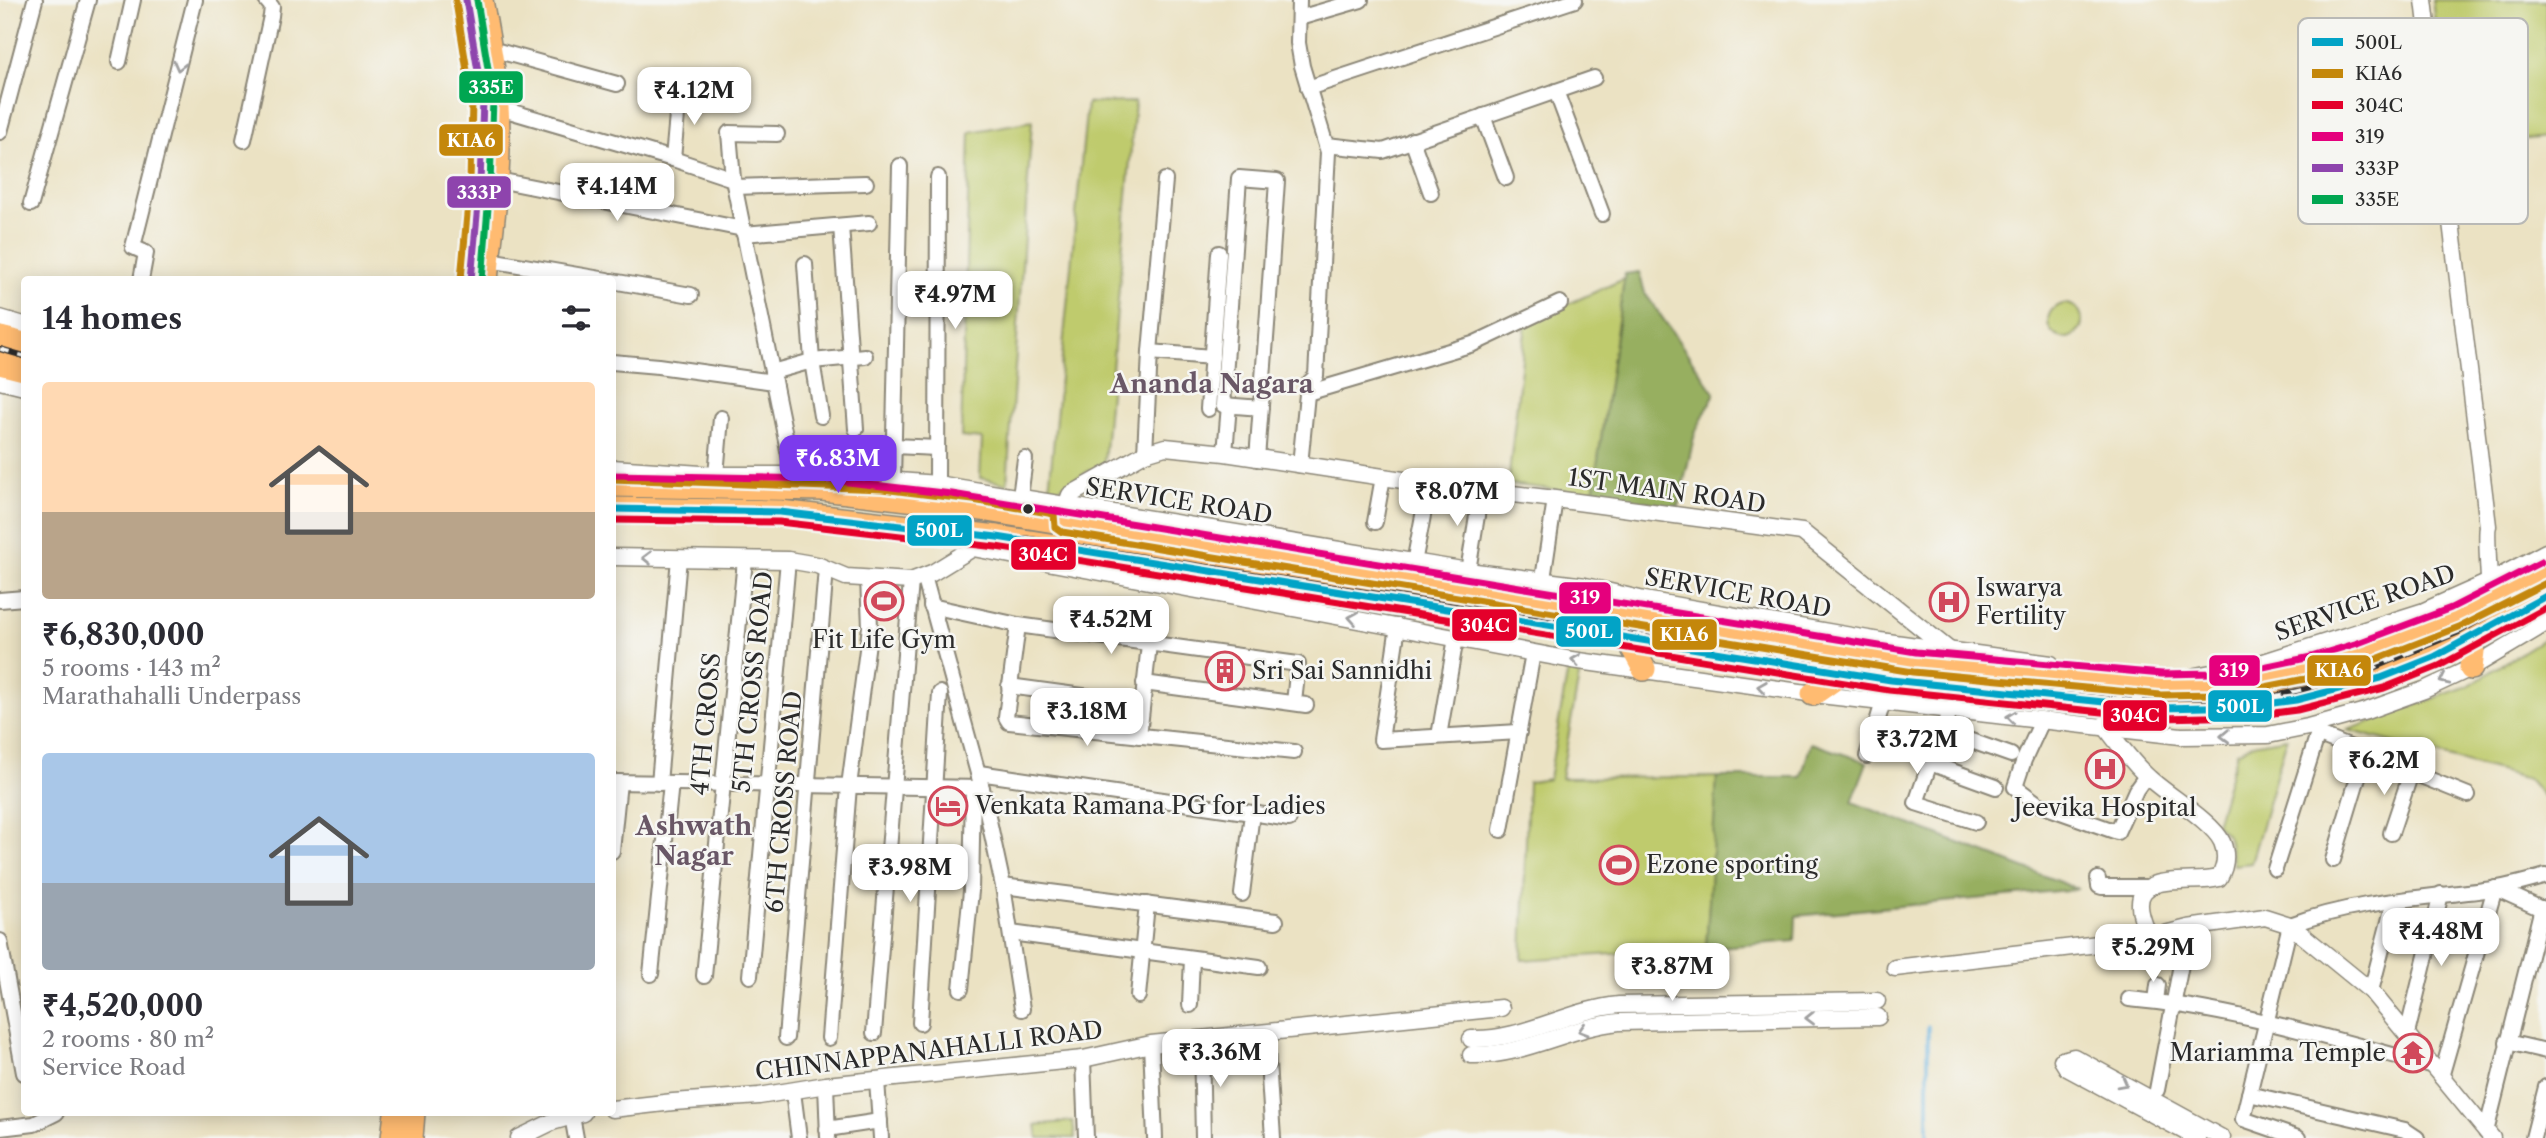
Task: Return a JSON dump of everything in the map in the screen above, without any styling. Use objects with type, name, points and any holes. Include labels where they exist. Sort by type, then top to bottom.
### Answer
[{"type":"highway","points":[[0,338],[21,343]]},
{"type":"highway","points":[[0,363],[21,368]]},
{"type":"highway","points":[[616,485],[822,489],[1065,514],[1743,635],[1955,667],[2174,685],[2238,681],[2296,671],[2370,652],[2431,629],[2491,590],[2546,571]]},
{"type":"highway","points":[[616,509],[780,512],[1401,600],[1843,673],[1961,689],[2162,708],[2251,706],[2302,698],[2381,678],[2434,657],[2546,596]]},
{"type":"highway","points":[[2471,668],[2475,634]]},
{"type":"highway","points":[[1628,639],[1644,670]]},
{"type":"highway","points":[[2370,652],[2360,663],[2360,668],[2363,673],[2381,678]]},
{"type":"highway","points":[[2296,671],[2306,675],[2311,685],[2302,698]]},
{"type":"highway","points":[[1813,694],[1843,673]]},
{"type":"main road","points":[[466,0],[483,101],[481,183],[471,276]]},
{"type":"main road","points":[[482,0],[499,108],[498,180],[488,270]]},
{"type":"main road","points":[[392,1138],[395,1116]]},
{"type":"main road","points":[[412,1138],[414,1116]]},
{"type":"street","points":[[0,132],[35,0]]},
{"type":"street","points":[[31,204],[88,0]]},
{"type":"street","points":[[120,62],[133,0]]},
{"type":"street","points":[[142,276],[146,253],[133,247],[195,0]]},
{"type":"street","points":[[244,140],[271,16],[272,7],[266,0]]},
{"type":"street","points":[[1299,0],[1298,43],[1308,88],[1328,152],[1316,376],[1308,384],[1300,465]]},
{"type":"street","points":[[1299,18],[1361,0]]},
{"type":"street","points":[[1308,88],[1575,0]]},
{"type":"street","points":[[2424,0],[2426,18]]},
{"type":"street","points":[[491,49],[617,84]]},
{"type":"street","points":[[1326,145],[1383,150],[1594,78]]},
{"type":"street","points":[[1556,91],[1602,214]]},
{"type":"street","points":[[673,159],[679,93]]},
{"type":"street","points":[[499,108],[673,159],[734,183],[866,183]]},
{"type":"street","points":[[1483,116],[1506,178]]},
{"type":"street","points":[[777,134],[729,133],[734,183],[793,475]]},
{"type":"street","points":[[1412,140],[1431,192]]},
{"type":"street","points":[[893,480],[900,166]]},
{"type":"street","points":[[937,484],[938,177]]},
{"type":"street","points":[[1257,459],[1261,408],[1278,181],[1239,178],[1223,405],[1261,408]]},
{"type":"street","points":[[498,180],[744,232],[869,223]]},
{"type":"street","points":[[1145,453],[1150,352],[1166,180]]},
{"type":"street","points":[[2451,224],[2488,526],[2486,533],[2491,590]]},
{"type":"street","points":[[841,226],[856,429]]},
{"type":"street","points":[[1208,409],[1219,253]]},
{"type":"street","points":[[806,264],[812,361],[821,416]]},
{"type":"street","points":[[488,270],[559,276]]},
{"type":"street","points":[[616,282],[691,295]]},
{"type":"street","points":[[1307,393],[1473,344],[1560,303]]},
{"type":"street","points":[[0,318],[21,324]]},
{"type":"street","points":[[1150,352],[1212,357]]},
{"type":"street","points":[[616,362],[773,377],[812,361],[865,356]]},
{"type":"street","points":[[0,381],[21,386]]},
{"type":"street","points":[[1225,453],[1229,405]]},
{"type":"street","points":[[716,475],[721,418]]},
{"type":"street","points":[[894,446],[937,448]]},
{"type":"street","name":"1ST MAIN ROAD","points":[[1065,514],[1070,495],[1145,453],[1165,447],[1802,533],[1949,650]]},
{"type":"street","points":[[1020,497],[1025,459]]},
{"type":"street","name":"SERVICE ROAD","points":[[616,468],[937,484],[1020,497],[1065,514],[1468,571],[1543,579],[1644,600],[1860,638],[2113,673],[2193,676],[2254,665],[2491,590],[2508,572],[2546,552]]},
{"type":"street","points":[[1375,522],[1383,477]]},
{"type":"street","points":[[1414,563],[1429,484]]},
{"type":"street","points":[[1468,571],[1481,491]]},
{"type":"street","points":[[1543,579],[1555,499]]},
{"type":"street","points":[[2488,526],[2492,532],[2497,565],[2508,572]]},
{"type":"street","points":[[616,557],[788,560],[846,577],[917,579],[979,542],[1533,653],[1813,694],[2042,721],[2104,725],[2181,736],[2215,737],[2320,729],[2424,690],[2471,668],[2546,623]]},
{"type":"street","points":[[651,974],[679,558]]},
{"type":"street","name":"4TH CROSS","points":[[704,976],[745,560]]},
{"type":"street","name":"5TH CROSS ROAD","points":[[750,976],[788,560]]},
{"type":"street","name":"6TH CROSS ROAD","points":[[786,1038],[826,569]]},
{"type":"street","points":[[829,1038],[849,786],[870,627],[868,578]]},
{"type":"street","points":[[917,579],[931,606],[979,773],[961,989]]},
{"type":"street","points":[[874,1033],[893,787],[917,579]]},
{"type":"street","points":[[0,600],[21,598]]},
{"type":"street","points":[[931,606],[1018,625],[1298,664],[1300,704],[1144,683]]},
{"type":"street","points":[[1018,625],[1006,717],[1009,722],[1294,752]]},
{"type":"street","points":[[1398,626],[1381,740],[1518,732]]},
{"type":"street","points":[[1439,736],[1456,638]]},
{"type":"street","points":[[1139,736],[1149,644]]},
{"type":"street","points":[[1501,830],[1533,653]]},
{"type":"street","points":[[1009,686],[1142,704]]},
{"type":"street","points":[[920,1023],[940,693]]},
{"type":"street","points":[[1867,756],[1883,702]]},
{"type":"street","points":[[1951,710],[1916,803],[1976,822]]},
{"type":"street","points":[[2042,721],[2015,787],[2038,804],[2117,832],[2136,790],[2146,776]]},
{"type":"street","points":[[2098,879],[2102,887],[2145,887],[2157,882],[2206,882],[2219,878],[2225,868],[2221,839],[2146,776],[2104,725]]},
{"type":"street","points":[[2320,729],[2365,754],[2468,795]]},
{"type":"street","points":[[2275,869],[2320,729]]},
{"type":"street","points":[[1943,731],[2011,755]]},
{"type":"street","points":[[2333,860],[2365,754]]},
{"type":"street","points":[[1930,764],[1996,787]]},
{"type":"street","points":[[979,773],[1289,819]]},
{"type":"street","points":[[2391,832],[2411,773]]},
{"type":"street","points":[[616,782],[978,788]]},
{"type":"street","points":[[978,788],[1003,886],[1022,1009]]},
{"type":"street","points":[[1242,894],[1252,813]]},
{"type":"street","points":[[2290,925],[2318,915],[2441,894],[2496,888],[2546,876]]},
{"type":"street","points":[[1003,886],[1276,921]]},
{"type":"street","points":[[2145,887],[2140,895],[2140,908],[2148,938]]},
{"type":"street","points":[[2489,1135],[2507,1042],[2544,910],[2496,888]]},
{"type":"street","points":[[2435,1071],[2496,888]]},
{"type":"street","points":[[2407,1034],[2441,894]]},
{"type":"street","points":[[2371,991],[2394,902]]},
{"type":"street","points":[[1138,996],[1147,904]]},
{"type":"street","points":[[1895,968],[2148,938],[2188,928],[2265,917],[2290,925],[2371,991],[2489,1135]]},
{"type":"street","points":[[2290,925],[2243,1119],[2298,1138]]},
{"type":"street","points":[[2157,1090],[2188,928]]},
{"type":"street","points":[[1011,933],[1259,967]]},
{"type":"street","points":[[0,941],[21,1056]]},
{"type":"street","points":[[1190,1005],[1192,958]]},
{"type":"street","points":[[2155,1001],[2158,985]]},
{"type":"street","points":[[2129,999],[2173,1004],[2265,1022],[2435,1071]]},
{"type":"street","name":"CHINNAPPANAHALLI ROAD","points":[[616,1109],[793,1092],[826,1085],[1083,1059],[1151,1044],[1501,1008]]},
{"type":"street","points":[[1471,1047],[1502,1054],[1601,1024],[1619,1022],[1878,1009]]},
{"type":"street","points":[[1266,1032],[1273,1138]]},
{"type":"street","points":[[1201,1040],[1203,1138]]},
{"type":"street","points":[[2507,1042],[2546,1051]]},
{"type":"street","points":[[1151,1044],[1156,1138]]},
{"type":"street","points":[[2197,1138],[2067,1068],[2062,1060],[2074,1057],[2222,1138]]},
{"type":"street","points":[[1083,1059],[1086,1138]]},
{"type":"street","points":[[877,1080],[881,1138]]},
{"type":"street","points":[[826,1085],[828,1134],[880,1121]]},
{"type":"street","points":[[2533,1138],[2546,1087]]},
{"type":"street","points":[[793,1092],[799,1138]]},
{"type":"street","points":[[2249,1094],[2405,1130],[2417,1138]]},
{"type":"street","points":[[520,1138],[544,1132],[573,1116]]},
{"type":"street","points":[[576,1138],[577,1116]]},
{"type":"street","points":[[0,1128],[33,1118]]},
{"type":"green space","points":[[2432,0],[2546,0],[2546,137],[2528,139],[2528,18],[2434,18]]},
{"type":"green space","points":[[1135,102],[1104,462],[1056,490],[1049,489],[1087,103]]},
{"type":"green space","points":[[1032,121],[1007,484],[980,478],[982,439],[961,437],[970,132]]},
{"type":"green space","points":[[1639,272],[1645,293],[1715,393],[1695,433],[1678,507],[1593,494],[1625,274]]},
{"type":"green space","points":[[1624,279],[1593,494],[1508,484],[1526,323]]},
{"type":"green space","points":[[2065,304],[2077,309],[2082,321],[2077,333],[2065,338],[2053,333],[2048,321],[2053,309]]},
{"type":"green space","points":[[2546,637],[2546,799],[2528,779],[2348,730],[2468,686]]},
{"type":"green space","name":"Ezone sporting","points":[[1568,669],[1580,671],[1561,778],[1717,777],[1706,948],[1522,960],[1528,782],[1549,779]]},
{"type":"green space","points":[[2287,738],[2251,863],[2234,865],[2227,835],[2216,824],[2237,752],[2252,744]]},
{"type":"green space","points":[[1811,743],[1867,762],[1852,802],[2078,889],[1796,916],[1795,941],[1706,948],[1717,777],[1801,777]]},
{"type":"green space","points":[[1073,1121],[1075,1138],[1038,1138],[1036,1125]]},
{"type":"waterway","points":[[1928,1026],[1928,1138]]},
{"type":"railway","points":[[0,349],[21,355]]},
{"type":"railway","points":[[1024,538],[1887,674],[2111,699],[2270,697],[2342,681],[2459,632],[2546,583]]},
{"type":"transit line","name":"333P","points":[[466,0],[483,101],[480,183],[471,276]]},
{"type":"transit line","name":"335E","points":[[477,0],[493,100],[482,276]]},
{"type":"transit line","name":"KIA6","points":[[456,2],[472,102],[470,182],[461,276]]},
{"type":"transit line","name":"319","points":[[616,475],[822,479],[952,494],[1916,652],[2162,674],[2213,673],[2263,667],[2311,657],[2358,643],[2451,608],[2541,562]]},
{"type":"transit line","name":"KIA6","points":[[616,479],[882,489],[973,500],[1054,514],[1055,527],[1062,532],[1913,672],[2161,695],[2214,694],[2265,687],[2364,664],[2459,627],[2546,583]]},
{"type":"transit line","name":"500L","points":[[616,509],[780,512],[997,537],[1891,680],[2162,708],[2251,706],[2296,700],[2381,678],[2434,657],[2546,596]]},
{"type":"transit line","name":"304C","points":[[616,520],[779,522],[996,547],[1889,690],[2161,718],[2251,716],[2297,710],[2384,688],[2439,666],[2546,608]]},
{"type":"place","name":"Fit Life Gym","points":[[884,601]]},
{"type":"place","name":"Iswarya Fertility","points":[[1949,602]]},
{"type":"place","name":"Sri Sai Sannidhi","points":[[1225,671]]},
{"type":"place","name":"Jeevika Hospital","points":[[2105,769]]},
{"type":"place","name":"Venkata Ramana PG for Ladies","points":[[948,806]]},
{"type":"place","name":"Ezone sporting","points":[[1619,865]]},
{"type":"place","name":"Mariamma Temple","points":[[2413,1053]]},
{"type":"district","name":"Ananda Nagara","points":[[1212,384]]},
{"type":"district","name":"Ashwath Nagar","points":[[694,841]]}]
